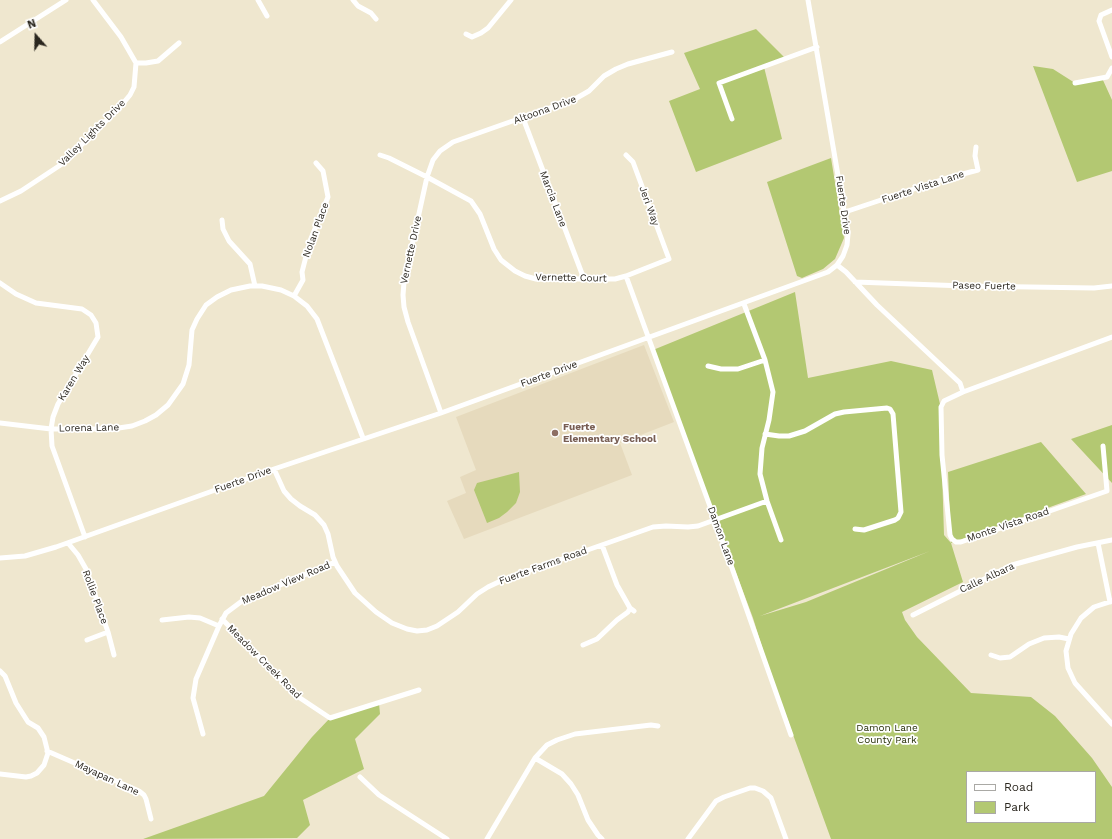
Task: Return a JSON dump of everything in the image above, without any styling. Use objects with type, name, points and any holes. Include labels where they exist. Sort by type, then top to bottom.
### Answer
[{"type":"street","points":[[0,42],[66,0]]},
{"type":"street","points":[[93,0],[121,37],[136,63],[158,61],[179,43]]},
{"type":"street","points":[[258,0],[267,16]]},
{"type":"street","points":[[353,0],[358,6],[371,13],[376,19]]},
{"type":"street","points":[[466,34],[472,36],[481,33],[488,28],[511,0]]},
{"type":"street","name":"Fuerte Drive","points":[[0,558],[28,555],[68,543],[274,469],[441,413],[824,275],[837,265],[846,251],[848,240],[845,212],[808,0]]},
{"type":"street","points":[[1112,10],[1101,15],[1099,21],[1112,56]]},
{"type":"street","points":[[732,119],[720,83],[817,47]]},
{"type":"street","name":"Altoona Drive","points":[[427,177],[436,156],[449,144],[579,97],[589,91],[604,76],[622,66],[672,52]]},
{"type":"street","name":"Valley Lights Drive","points":[[0,201],[20,191],[62,164],[120,107],[130,95],[134,87],[136,63]]},
{"type":"street","points":[[1075,84],[1107,76],[1112,68]]},
{"type":"street","name":"Marcia Lane","points":[[523,118],[584,279]]},
{"type":"street","name":"Fuerte Vista Lane","points":[[845,212],[944,178],[978,170],[976,147]]},
{"type":"street","name":"Vernette Court","points":[[380,155],[427,177],[471,201],[480,214],[497,255],[505,264],[525,276],[536,279],[615,279],[669,259]]},
{"type":"street","name":"Jeri Way","points":[[626,155],[634,162],[669,259]]},
{"type":"street","name":"Nolan Place","points":[[294,296],[303,280],[302,272],[310,241],[328,197],[323,171],[316,163]]},
{"type":"street","name":"Vernette Drive","points":[[427,177],[404,282],[403,295],[408,322],[441,413]]},
{"type":"street","points":[[222,220],[223,229],[229,241],[250,264],[255,286]]},
{"type":"street","points":[[837,265],[960,383],[963,392]]},
{"type":"street","points":[[626,276],[649,337]]},
{"type":"street","name":"Karen Way","points":[[0,282],[16,294],[36,303],[82,309],[91,315],[96,323],[98,337],[58,404],[53,417],[51,429],[52,446],[85,537]]},
{"type":"street","name":"Paseo Fuerte","points":[[855,282],[965,286],[1094,288],[1112,286]]},
{"type":"street","name":"Lorena Lane","points":[[0,423],[51,429],[112,429],[125,428],[145,421],[156,415],[173,400],[183,384],[189,365],[192,330],[203,309],[211,301],[224,293],[238,288],[255,286],[275,288],[294,296],[311,310],[320,324],[363,438]]},
{"type":"street","points":[[744,304],[765,360],[773,392],[769,420],[762,448],[760,474],[780,540]]},
{"type":"street","name":"Damon Lane","points":[[649,337],[791,735]]},
{"type":"street","name":"Monte Vista Road","points":[[1103,446],[1107,490],[961,542],[956,542],[952,539],[950,535],[942,455],[941,407],[944,402],[963,392],[1112,337]]},
{"type":"street","points":[[708,366],[721,369],[738,369],[765,360]]},
{"type":"street","points":[[766,434],[789,436],[805,431],[835,414],[887,408],[890,409],[893,414],[901,512],[895,520],[864,530],[855,530]]},
{"type":"street","name":"Fuerte Farms Road","points":[[274,469],[284,490],[291,499],[315,515],[324,525],[336,562],[342,575],[351,588],[376,612],[396,626],[407,629],[422,630],[432,628],[449,619],[477,594],[498,582],[653,527],[693,527],[767,501]]},
{"type":"street","name":"Calle Albara","points":[[913,614],[1012,565],[1098,542],[1112,540]]},
{"type":"street","points":[[1098,542],[1111,602],[1100,604],[1085,614],[1073,628],[1068,639],[1066,657],[1072,678],[1079,688],[1112,724]]},
{"type":"street","name":"Rollie Place","points":[[68,543],[78,555],[86,570],[108,632],[114,655]]},
{"type":"street","points":[[583,645],[597,639],[618,620],[632,610],[617,585],[602,544]]},
{"type":"street","name":"Meadow View Road","points":[[203,734],[193,698],[196,679],[222,619],[231,608],[242,601],[336,562]]},
{"type":"street","name":"Meadow Creek Road","points":[[162,620],[189,617],[200,618],[219,626]]},
{"type":"street","name":"Meadow Creek Road","points":[[222,619],[297,696],[330,718],[419,690]]},
{"type":"street","points":[[87,640],[108,632]]},
{"type":"street","points":[[990,655],[1000,658],[1010,657],[1029,644],[1044,638],[1054,637],[1068,639]]},
{"type":"street","points":[[0,671],[4,676],[16,703],[28,722],[38,728],[44,737],[47,751],[44,765],[31,776],[26,777],[0,774]]},
{"type":"street","points":[[487,839],[535,758],[547,745],[569,736],[624,727],[651,725],[658,726]]},
{"type":"street","name":"Mayapan Lane","points":[[47,751],[139,791],[146,799],[151,819]]},
{"type":"street","points":[[535,758],[562,774],[571,784],[578,795],[588,820],[602,839]]},
{"type":"street","points":[[360,777],[379,796],[448,839]]},
{"type":"street","points":[[688,839],[716,801],[750,788],[763,791],[771,798],[786,839]]},
{"type":"shaded area","name":"Fuerte Elementary School","points":[[644,345],[674,422],[620,443],[632,475],[464,539],[447,501],[466,493],[460,477],[476,470],[456,417]]},
{"type":"green space","points":[[756,29],[786,59],[764,67],[782,139],[696,172],[669,101],[700,89],[684,53]]},
{"type":"green space","points":[[1033,66],[1053,69],[1075,83],[1102,78],[1112,100],[1112,171],[1077,182]]},
{"type":"green space","points":[[831,158],[844,238],[835,259],[823,269],[802,278],[797,276],[767,182]]},
{"type":"green space","name":"Damon Lane County Park","points":[[795,292],[808,378],[891,361],[932,370],[940,404],[944,535],[951,543],[963,582],[902,612],[905,620],[917,637],[971,693],[1031,697],[1055,716],[1092,758],[1112,787],[1112,839],[831,839],[768,666],[753,618],[653,350]],"holes":[[[930,551],[806,602],[760,616]]]},
{"type":"green space","points":[[1112,425],[1112,483],[1071,439]]},
{"type":"green space","points":[[1041,442],[1086,494],[951,543],[948,472]]},
{"type":"green space","points":[[519,472],[520,492],[516,503],[499,518],[487,523],[474,490],[477,483]]},
{"type":"green space","points":[[379,703],[380,714],[355,739],[364,769],[303,800],[310,825],[297,838],[143,839],[264,796],[312,737],[330,718]]},
{"type":"place","name":"Fuerte Elementary School","points":[[555,433]]}]
